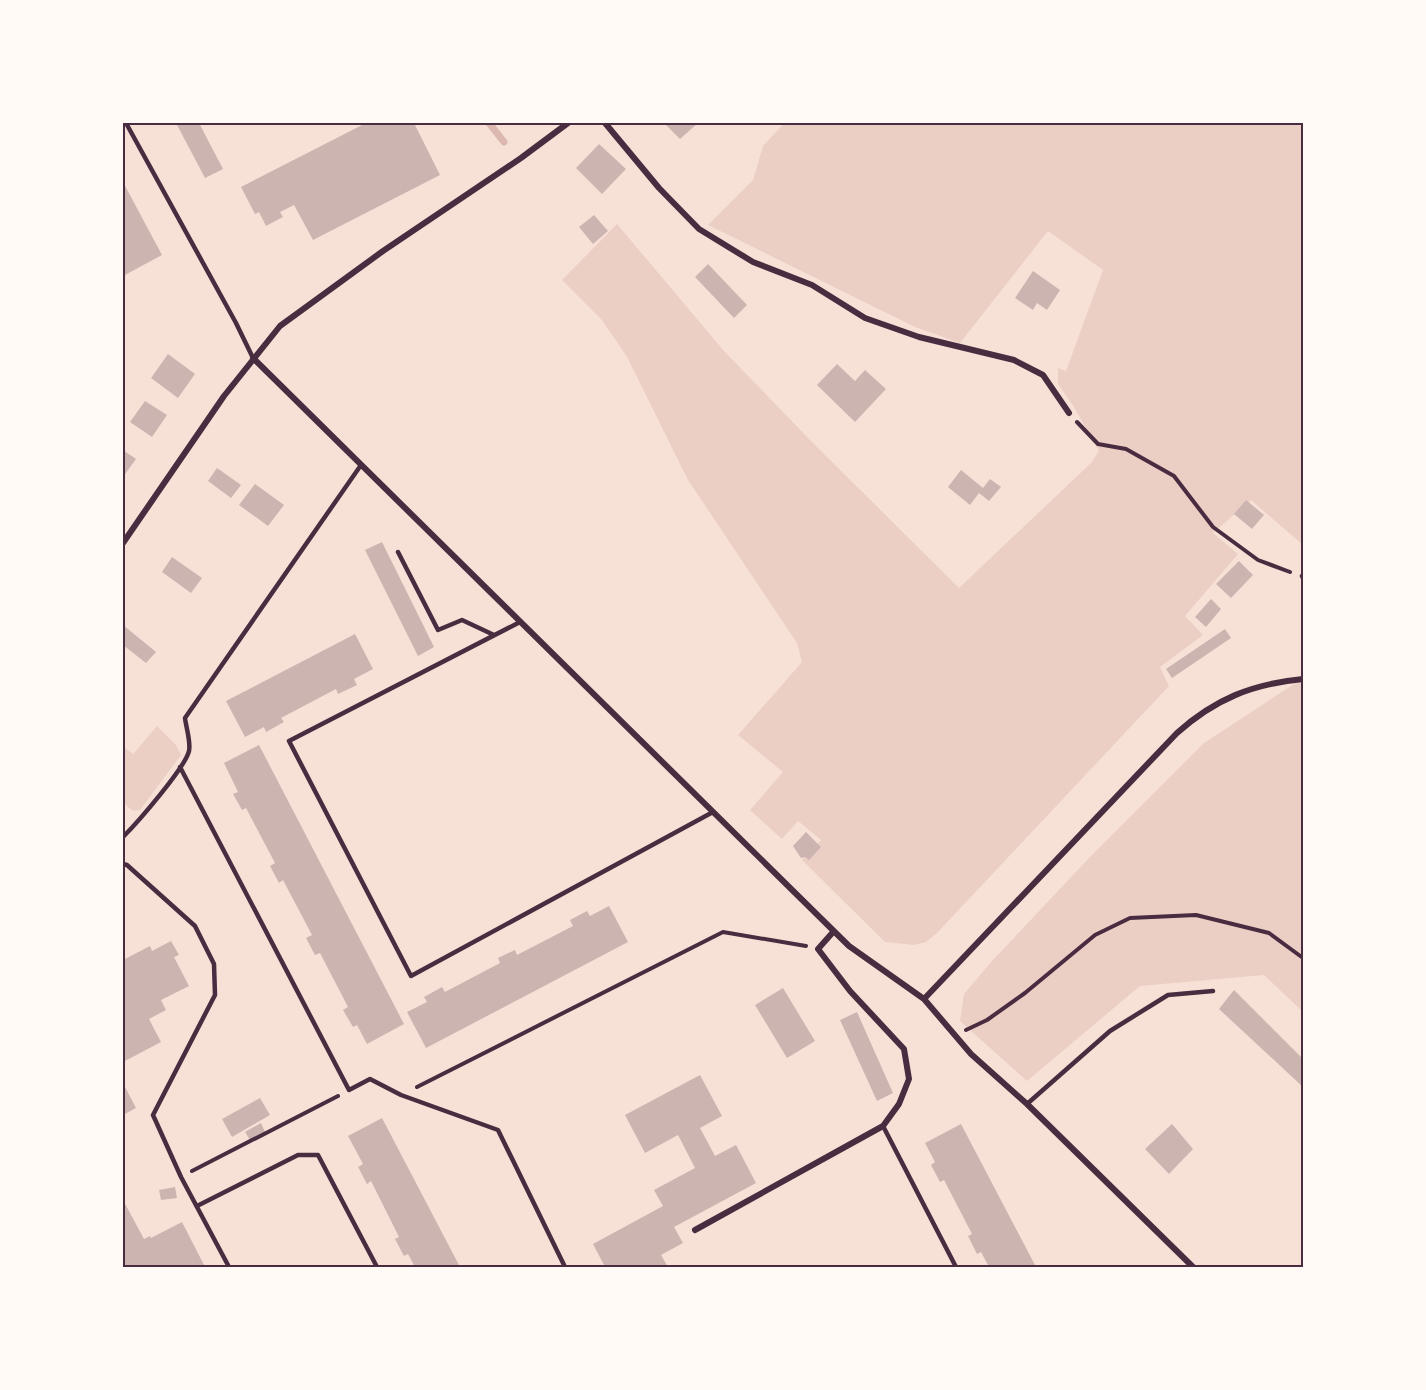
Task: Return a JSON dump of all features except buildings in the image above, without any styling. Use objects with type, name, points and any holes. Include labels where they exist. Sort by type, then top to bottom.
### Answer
[{"type":"street","points":[[123,543],[224,396],[280,326],[383,251],[521,158],[568,123]]},
{"type":"street","points":[[605,123],[659,188],[699,230],[753,262],[812,285],[865,318],[919,337],[1014,360],[1043,375],[1069,413]]},
{"type":"street","points":[[253,358],[849,946],[924,999],[971,1054],[1027,1104],[1193,1267]]},
{"type":"street","points":[[924,999],[1177,733],[1215,704],[1244,691],[1275,682],[1303,680]]},
{"type":"street","points":[[695,1230],[883,1126],[899,1104],[909,1079],[904,1049],[850,991],[818,949],[834,931]]},
{"type":"lane","points":[[126,123],[253,358]]},
{"type":"lane","points":[[123,837],[142,817],[180,767],[189,750],[185,718],[361,465]]},
{"type":"lane","points":[[398,552],[438,630],[462,620],[495,635]]},
{"type":"lane","points":[[520,622],[289,741],[411,976],[713,812]]},
{"type":"lane","points":[[180,767],[349,1090],[370,1079],[401,1095],[498,1130],[565,1267]]},
{"type":"lane","points":[[123,864],[127,865],[195,926],[214,964],[215,995],[153,1116],[181,1177],[229,1267]]},
{"type":"lane","points":[[1027,1104],[1110,1031],[1168,995],[1213,991]]},
{"type":"lane","points":[[883,1126],[956,1267]]},
{"type":"lane","points":[[196,1206],[298,1155],[318,1155],[377,1267]]},
{"type":"path","points":[[1069,413],[1098,444],[1126,449],[1174,476],[1213,527],[1258,561],[1302,577]]},
{"type":"path","points":[[955,1035],[987,1020],[1025,993],[1095,935],[1130,918],[1196,915],[1269,933],[1303,958]]},
{"type":"path","points":[[401,1095],[723,932],[818,949]]},
{"type":"path","points":[[181,1177],[349,1090]]},
{"type":"shaded area","points":[[784,123],[1303,123],[1303,545],[1251,500],[1213,533],[1238,554],[1185,616],[1203,635],[1160,667],[1169,686],[937,933],[926,942],[914,945],[885,942],[802,860],[821,840],[798,821],[782,839],[750,810],[783,772],[738,735],[802,662],[797,643],[688,480],[627,357],[602,320],[562,280],[617,224],[724,351],[959,588],[1092,462],[1099,451],[1058,384],[1058,368],[1066,371],[1103,270],[1048,231],[960,343],[915,327],[708,225],[753,180],[763,146]]},
{"type":"shaded area","points":[[1303,679],[1303,1012],[1264,975],[1140,986],[1027,1081],[960,1021],[964,994],[1089,858],[1204,743]]},
{"type":"shaded area","points":[[157,726],[176,745],[181,755],[140,810],[133,811],[123,803],[123,746],[133,754]]},
{"type":"waterway","points":[[489,123],[504,142]]}]
